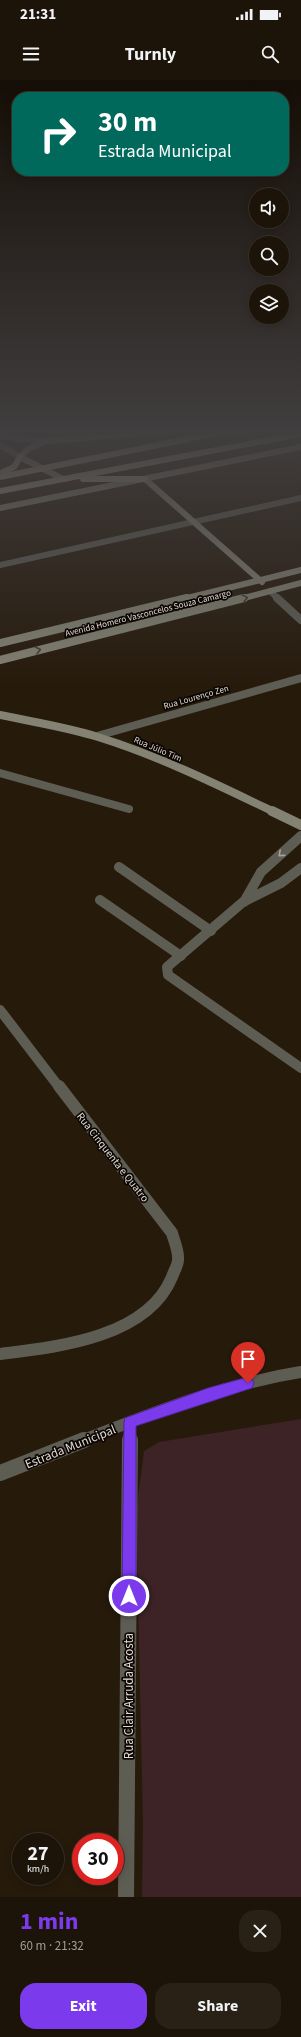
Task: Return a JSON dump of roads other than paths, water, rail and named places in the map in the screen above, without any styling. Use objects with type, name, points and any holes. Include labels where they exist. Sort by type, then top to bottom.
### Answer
[{"type":"main road","points":[[188,517],[270,591]]},
{"type":"main road","name":"Avenida Homero Vasconcelos Souza Camargo","points":[[0,643],[301,570]]},
{"type":"main road","name":"Avenida Homero Vasconcelos Souza Camargo","points":[[0,660],[301,583]]},
{"type":"main road","name":"Rua Júlio Tim","points":[[0,715],[97,736],[157,758],[301,825]]},
{"type":"street","points":[[0,565],[213,517]]},
{"type":"street","points":[[270,591],[301,620]]},
{"type":"street","name":"Rua Lourenço Zen","points":[[97,736],[301,678]]},
{"type":"street","points":[[0,773],[129,809]]},
{"type":"street","points":[[243,902],[260,872],[301,836]]},
{"type":"street","points":[[119,867],[211,931]]},
{"type":"street","points":[[301,868],[281,883],[243,902],[167,968],[168,975],[301,1068]]},
{"type":"street","points":[[100,900],[181,956]]},
{"type":"street","name":"Rua Cinquenta e Quatro","points":[[0,1010],[172,1233],[178,1261],[166,1290],[147,1312],[99,1336],[48,1349],[0,1354]]},
{"type":"street","name":"Estrada Municipal","points":[[0,1473],[130,1422],[208,1394],[274,1376],[301,1372]]},
{"type":"street","name":"Rua Clair Arruda Acosta","points":[[126,1897],[130,1422]]}]
